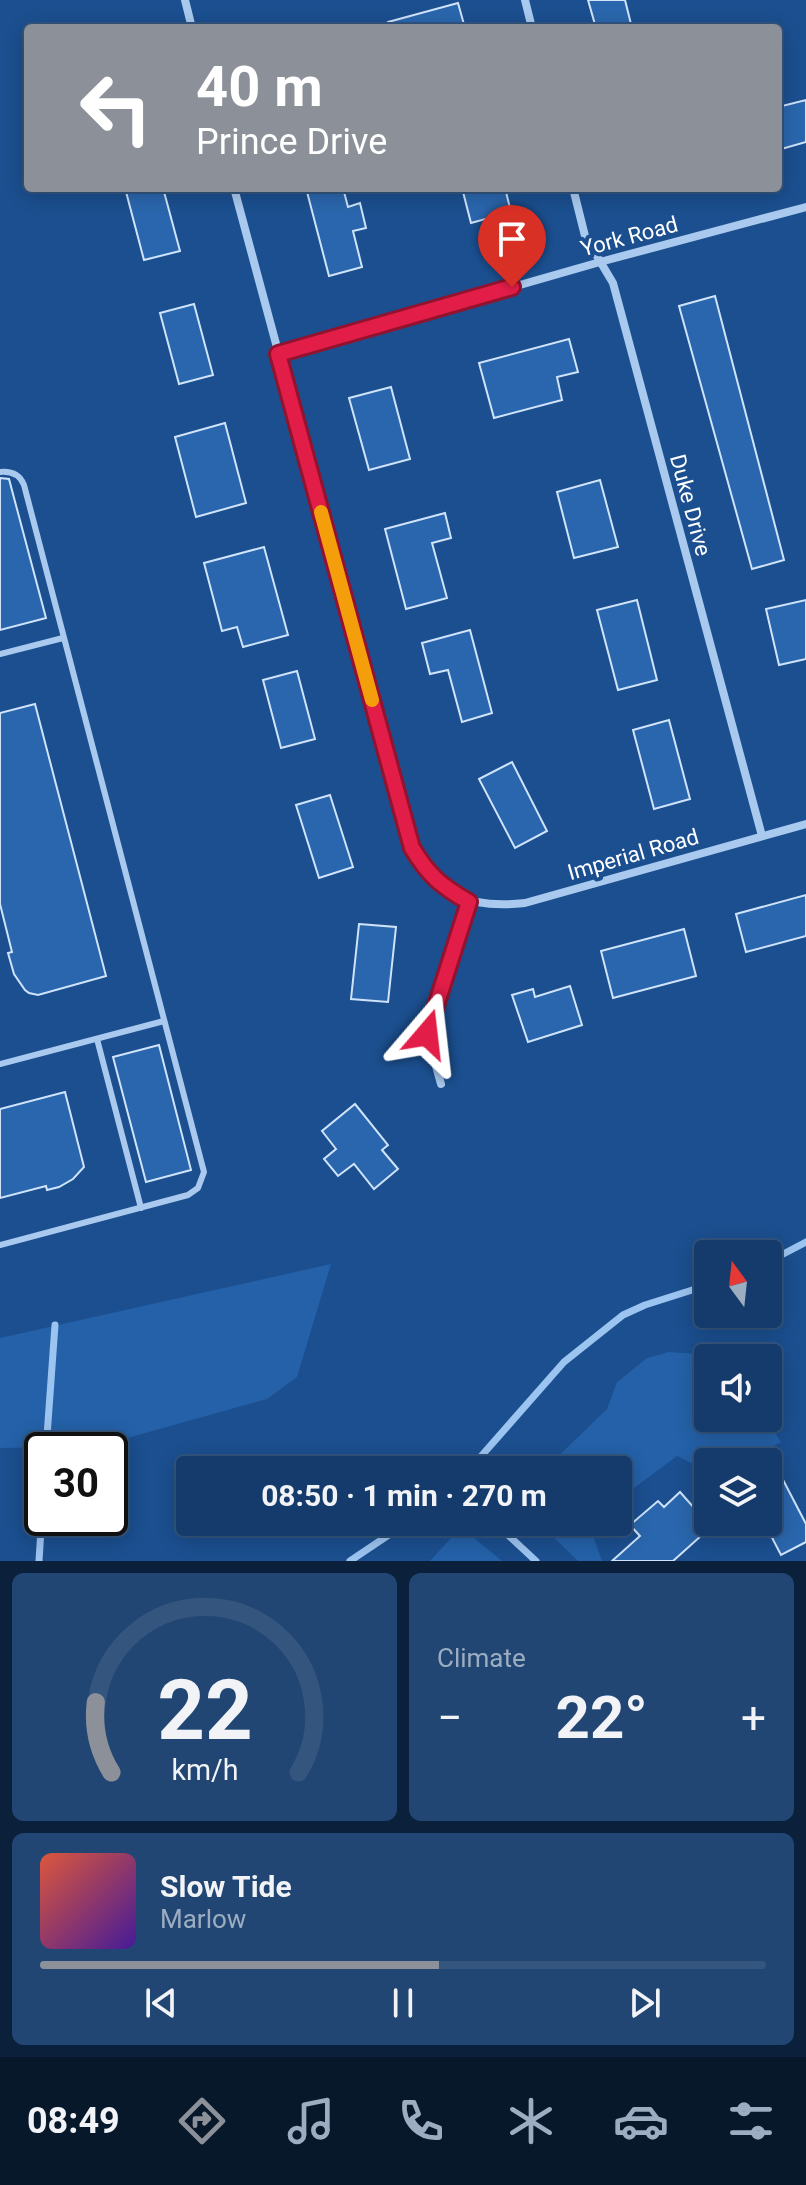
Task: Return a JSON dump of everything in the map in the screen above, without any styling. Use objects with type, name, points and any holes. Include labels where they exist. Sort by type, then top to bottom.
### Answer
[{"type":"street","points":[[185,0],[191,24]]},
{"type":"street","points":[[525,0],[531,24]]},
{"type":"street","points":[[235,192],[412,848],[425,869],[442,886],[469,902],[427,1034],[441,1084]]},
{"type":"street","name":"Duke Drive","points":[[574,192],[585,236],[613,283],[762,836]]},
{"type":"street","name":"York Road","points":[[278,354],[806,207]]},
{"type":"street","name":"Imperial Road","points":[[469,902],[501,906],[525,903],[806,824]]},
{"type":"lane","points":[[0,472],[18,476],[24,485],[203,1167],[203,1178],[198,1188],[188,1195],[0,1245]]},
{"type":"lane","points":[[0,654],[63,638]]},
{"type":"lane","points":[[0,1064],[164,1021]]},
{"type":"lane","points":[[97,1039],[141,1208]]},
{"type":"shaded area","points":[[331,1264],[297,1377],[267,1399],[128,1438],[128,1432],[24,1432],[24,1448],[0,1448],[0,1338]]},
{"type":"shaded area","points":[[669,1352],[694,1354],[694,1432],[775,1432],[781,1442],[770,1448],[694,1448],[694,1464],[677,1456],[632,1490],[632,1456],[558,1456],[607,1409],[617,1382],[647,1358]]},
{"type":"shaded area","points":[[453,1536],[472,1536],[502,1561],[430,1561]]},
{"type":"shaded area","points":[[552,1536],[593,1536],[602,1561],[578,1561]]},
{"type":"building","points":[[588,0],[625,0],[631,24],[595,24]]},
{"type":"building","points":[[458,3],[464,24],[388,24]]},
{"type":"building","points":[[806,100],[806,142],[782,149],[782,106]]},
{"type":"building","points":[[126,192],[164,192],[180,251],[144,260]]},
{"type":"building","points":[[307,192],[344,192],[348,207],[360,203],[366,228],[353,231],[362,267],[329,276]]},
{"type":"building","points":[[463,192],[506,192],[511,212],[471,223]]},
{"type":"building","points":[[715,296],[784,560],[752,569],[679,306]]},
{"type":"building","points":[[194,304],[213,375],[179,384],[160,313]]},
{"type":"building","points":[[569,339],[578,372],[557,377],[562,400],[494,418],[479,363]]},
{"type":"building","points":[[391,387],[410,459],[369,470],[349,398]]},
{"type":"building","points":[[225,423],[246,503],[196,517],[175,437]]},
{"type":"building","points":[[0,478],[9,479],[46,618],[0,630]]},
{"type":"building","points":[[600,480],[618,547],[574,558],[557,492]]},
{"type":"building","points":[[445,513],[451,538],[432,543],[447,598],[406,609],[385,529]]},
{"type":"building","points":[[264,547],[288,635],[243,647],[237,627],[222,631],[204,563]]},
{"type":"building","points":[[637,600],[657,680],[618,690],[597,610]]},
{"type":"building","points":[[806,600],[806,659],[779,665],[766,609]]},
{"type":"building","points":[[470,630],[492,713],[462,722],[448,670],[430,674],[422,643]]},
{"type":"building","points":[[297,671],[315,739],[281,748],[263,680]]},
{"type":"building","points":[[35,704],[106,976],[38,995],[25,990],[14,974],[0,904],[0,713]]},
{"type":"building","points":[[669,720],[690,799],[654,809],[633,730]]},
{"type":"building","points":[[512,762],[547,831],[515,848],[479,779]]},
{"type":"building","points":[[330,795],[353,867],[319,878],[296,805]]},
{"type":"building","points":[[806,895],[806,936],[746,952],[736,914]]},
{"type":"building","points":[[359,924],[396,927],[388,1002],[351,999]]},
{"type":"building","points":[[684,929],[696,976],[613,998],[601,951]]},
{"type":"building","points":[[570,986],[582,1025],[528,1042],[512,995],[533,989],[535,997]]},
{"type":"building","points":[[159,1045],[191,1170],[146,1182],[113,1057]]},
{"type":"building","points":[[65,1092],[84,1167],[73,1179],[59,1187],[47,1190],[46,1186],[0,1198],[0,1109]]},
{"type":"building","points":[[355,1104],[388,1145],[382,1150],[398,1169],[374,1189],[354,1164],[338,1176],[324,1159],[336,1149],[322,1131]]},
{"type":"building","points":[[782,1478],[806,1524],[806,1542],[781,1555],[771,1536],[782,1536]]},
{"type":"building","points":[[680,1492],[694,1508],[694,1536],[701,1536],[673,1561],[612,1561],[640,1536],[632,1523],[658,1501],[664,1507]]},
{"type":"waterway","points":[[782,1255],[806,1242]]},
{"type":"waterway","points":[[481,1456],[564,1362],[623,1315],[694,1289]]},
{"type":"waterway","points":[[47,1432],[55,1325]]},
{"type":"waterway","points":[[39,1561],[41,1536]]},
{"type":"waterway","points":[[350,1561],[387,1536]]},
{"type":"waterway","points":[[509,1536],[536,1561]]},
{"type":"slow traffic","points":[[321,512],[372,700]]},
{"type":"route","points":[[427,1034],[469,902],[442,886],[425,869],[412,848],[278,354],[512,287]]}]
